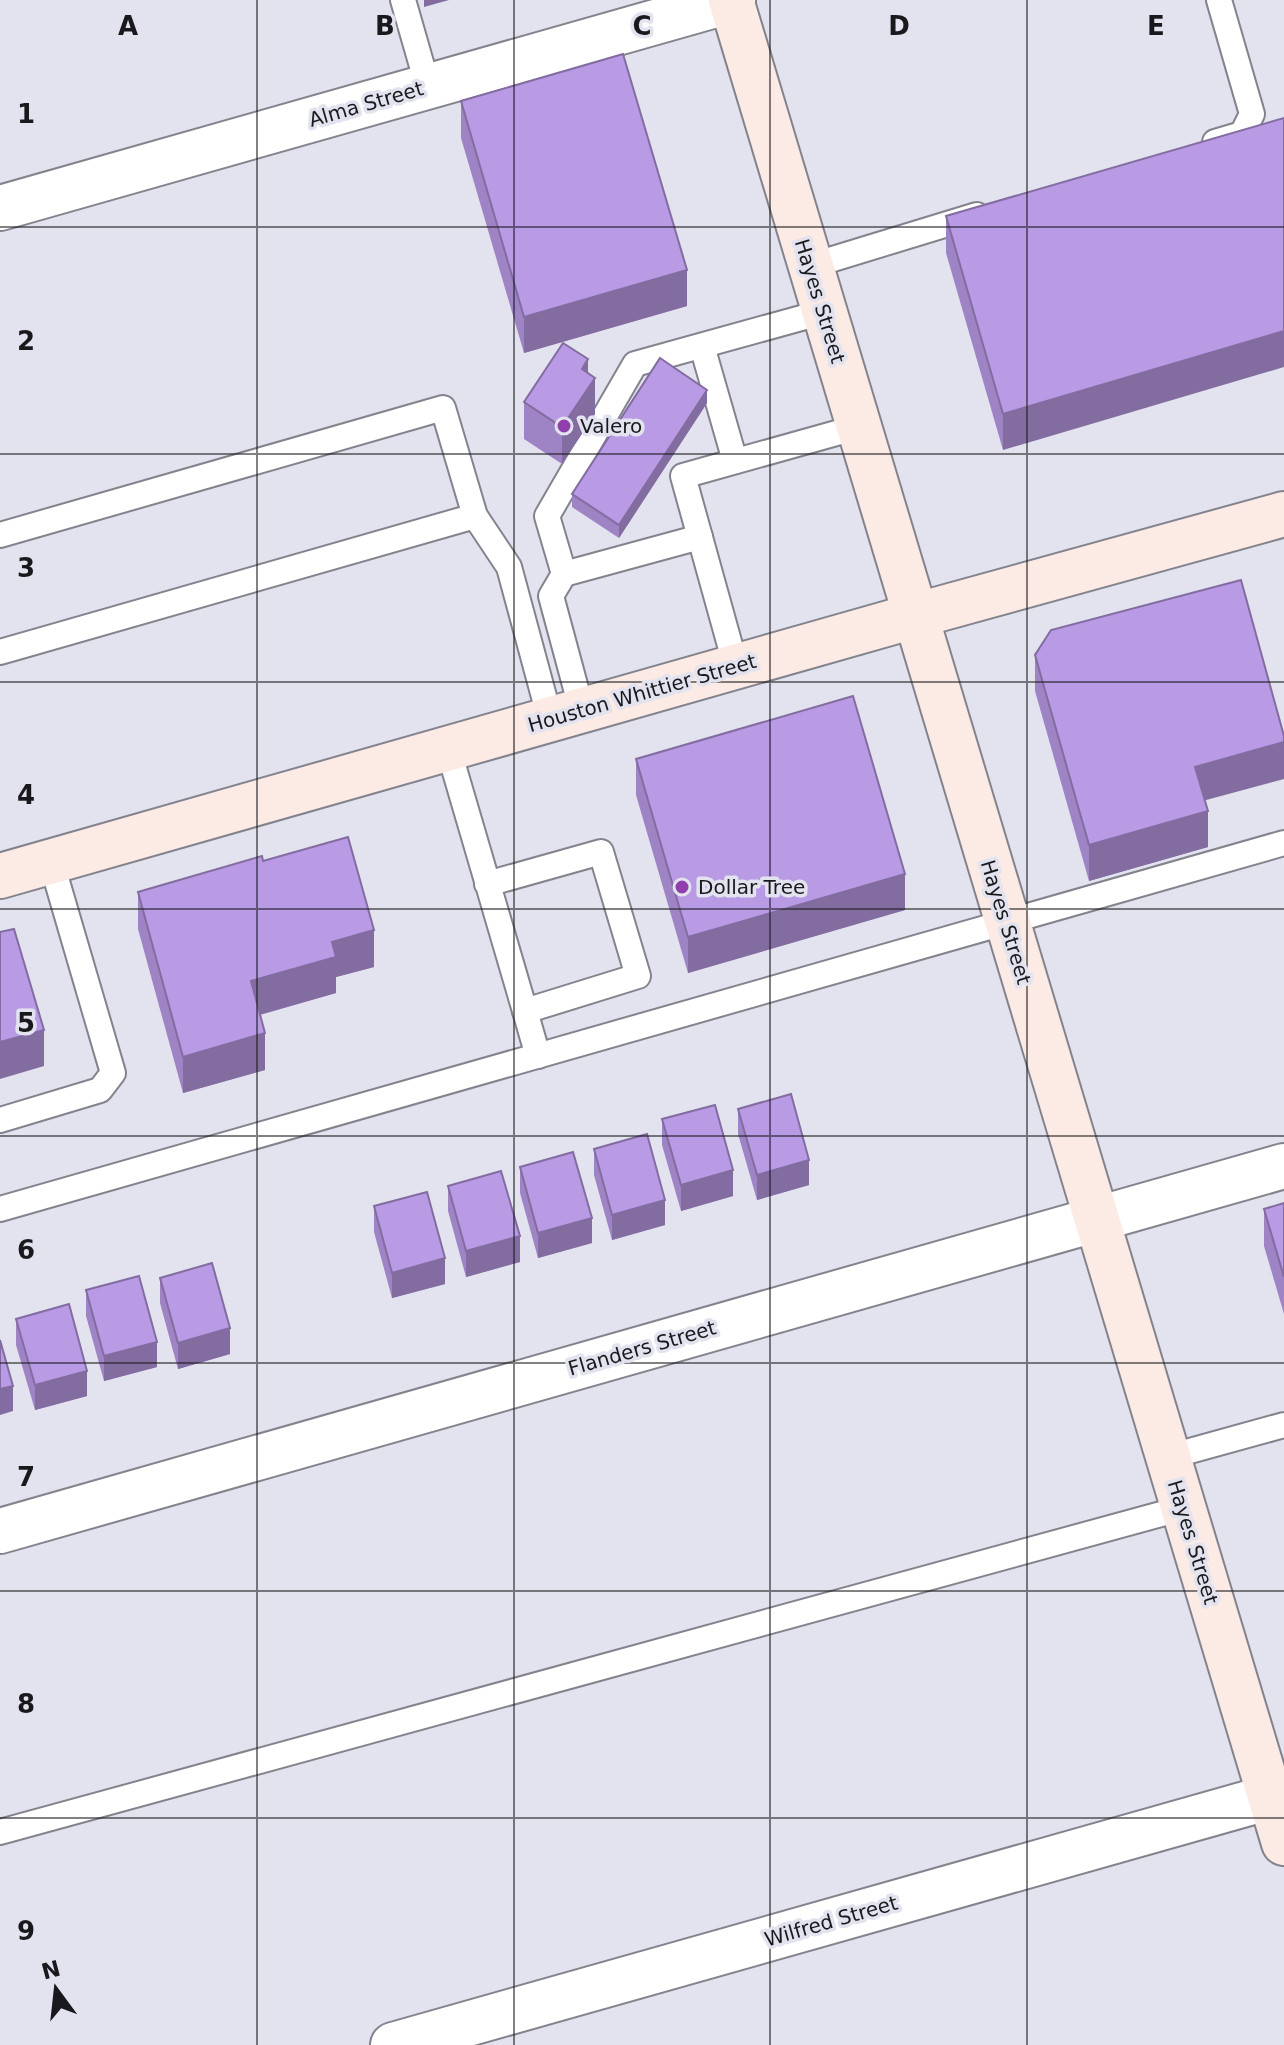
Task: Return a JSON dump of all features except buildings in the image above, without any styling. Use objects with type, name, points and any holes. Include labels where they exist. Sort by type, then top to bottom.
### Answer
[{"type":"street","name":"Alma Street","points":[[0,208],[732,0]]},
{"type":"street","name":"Hayes Street","points":[[732,0],[1284,1843]]},
{"type":"street","name":"Houston Whittier Street","points":[[0,876],[1284,514]]},
{"type":"street","name":"Flanders Street","points":[[0,1531],[1284,1166]]},
{"type":"street","name":"Wilfred Street","points":[[393,2045],[1270,1797]]},
{"type":"lane","points":[[403,0],[428,87]]},
{"type":"lane","points":[[1197,147],[1242,134],[1252,114],[1219,0]]},
{"type":"lane","points":[[810,266],[1004,207]]},
{"type":"lane","points":[[564,574],[547,516],[635,364],[823,312]]},
{"type":"lane","points":[[702,346],[735,461]]},
{"type":"lane","points":[[0,535],[443,408],[475,516],[509,567],[566,715]]},
{"type":"lane","points":[[736,667],[683,476],[858,427]]},
{"type":"lane","points":[[0,652],[475,516]]},
{"type":"lane","points":[[566,715],[551,596],[564,574],[700,537]]},
{"type":"lane","points":[[448,748],[538,1056]]},
{"type":"lane","points":[[0,1209],[1284,843]]},
{"type":"lane","points":[[487,884],[601,852],[634,962],[638,976],[525,1011]]},
{"type":"lane","points":[[0,1120],[100,1090],[113,1073],[51,861]]},
{"type":"lane","points":[[1168,1457],[1284,1425]]},
{"type":"lane","points":[[0,1832],[1183,1508]]},
{"type":"place","name":"Valero","points":[[564,426]]},
{"type":"place","name":"Dollar Tree","points":[[682,887]]}]
